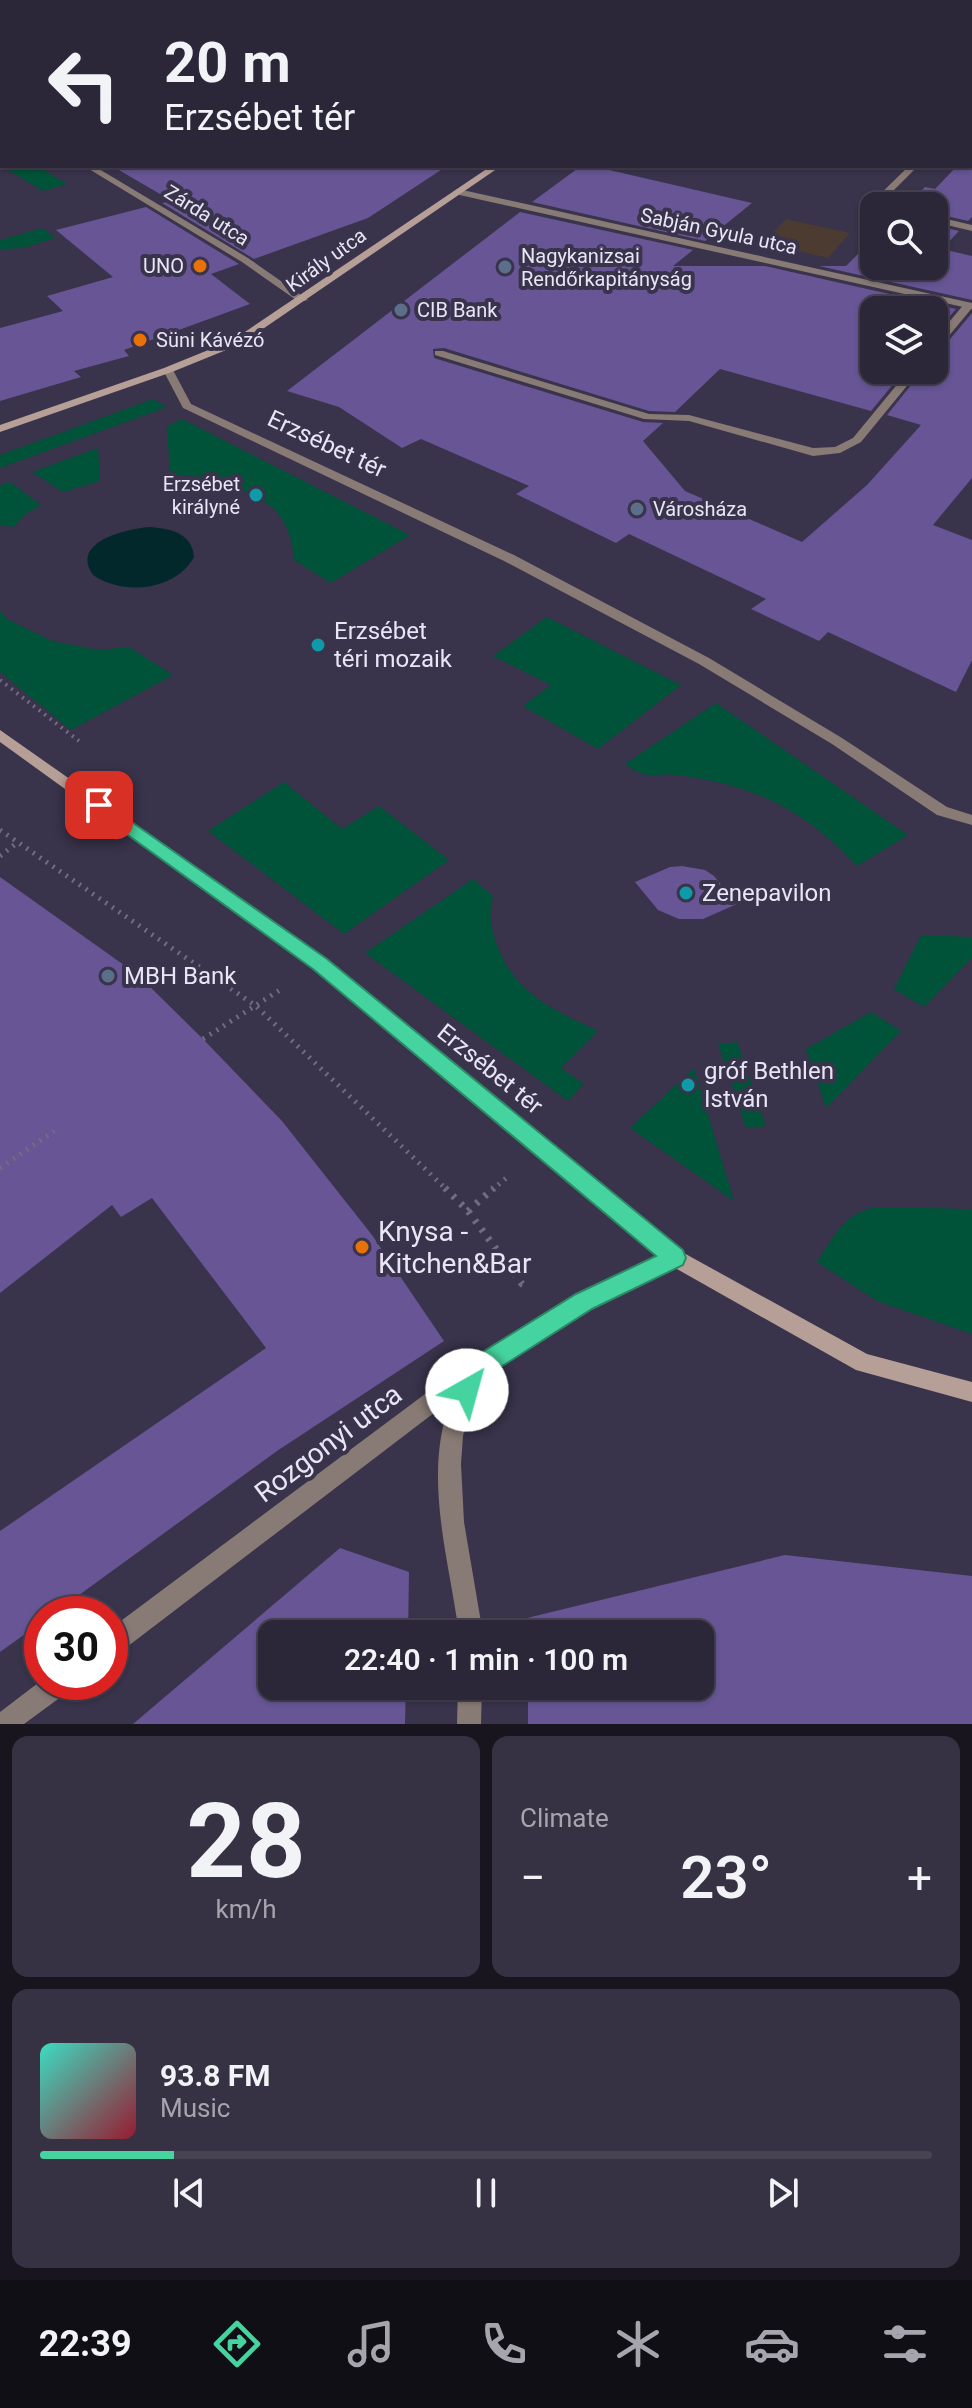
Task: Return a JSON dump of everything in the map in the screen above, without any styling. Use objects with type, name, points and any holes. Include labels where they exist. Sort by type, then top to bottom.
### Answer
[{"type":"street","name":"Zárda utca","points":[[91,168],[232,252],[303,300]]},
{"type":"street","name":"Király utca","points":[[168,370],[237,342],[494,168]]},
{"type":"street","points":[[887,192],[912,168]]},
{"type":"street","name":"Sabján Gyula utca","points":[[458,192],[970,305]]},
{"type":"street","points":[[948,222],[972,228]]},
{"type":"street","points":[[948,331],[970,305]]},
{"type":"street","points":[[439,353],[648,417],[689,418],[813,452],[830,452],[848,447],[903,384]]},
{"type":"street","points":[[0,429],[168,370]]},
{"type":"street","name":"Erzsébet tér","points":[[168,370],[187,406],[509,558],[621,617],[730,675],[942,811],[972,820]]},
{"type":"street","name":"Erzsébet tér","points":[[0,735],[320,964],[675,1258],[863,1363],[972,1392]]},
{"type":"street","name":"Rozgonyi utca","points":[[128,1630],[476,1369],[584,1301],[675,1258]]},
{"type":"street","points":[[469,1620],[451,1508],[450,1459],[458,1411],[476,1369]]},
{"type":"street","points":[[4,1724],[36,1700]]},
{"type":"street","points":[[469,1724],[470,1700]]},
{"type":"path","points":[[0,830],[256,1006],[468,1211],[522,1284],[584,1301]]},
{"type":"path","points":[[0,856],[18,842]]},
{"type":"path","points":[[203,1039],[320,964]]},
{"type":"path","points":[[0,1168],[54,1131]]},
{"type":"path","points":[[468,1211],[543,1146]]},
{"type":"shaded area","points":[[786,219],[850,233],[828,258],[763,243]]},
{"type":"shaded area","points":[[151,527],[185,537],[194,557],[185,568],[174,577],[148,587],[119,586],[93,575],[88,563],[89,553],[95,545],[129,530]]},
{"type":"green space","points":[[5,168],[40,168],[67,184],[43,191]]},
{"type":"green space","points":[[43,228],[55,238],[26,247],[0,250],[0,240]]},
{"type":"green space","points":[[153,399],[167,407],[0,468],[0,455]]},
{"type":"green space","points":[[182,419],[410,535],[331,583],[294,560],[290,536],[281,517],[268,504],[233,487],[170,475],[167,426]]},
{"type":"green space","points":[[98,448],[100,481],[63,492],[32,472]]},
{"type":"green space","points":[[10,482],[41,505],[24,515],[14,527],[0,525],[0,485]]},
{"type":"green space","points":[[0,611],[7,619],[52,641],[99,650],[129,647],[173,675],[71,730],[0,672]]},
{"type":"green space","points":[[547,617],[681,685],[598,749],[523,706],[551,685],[493,656]]},
{"type":"green space","points":[[716,703],[908,835],[857,866],[817,829],[754,793],[705,779],[646,775],[625,764]]},
{"type":"green space","points":[[284,782],[342,829],[379,806],[449,860],[344,934],[208,831]]},
{"type":"green space","points":[[473,879],[493,896],[493,933],[511,972],[549,1006],[598,1031],[561,1068],[584,1084],[568,1101],[365,953]]},
{"type":"green space","points":[[921,935],[972,937],[972,958],[924,1007],[894,989]]},
{"type":"green space","points":[[871,1012],[901,1031],[826,1108],[806,1049]]},
{"type":"green space","points":[[737,1042],[766,1126],[746,1128],[718,1044]]},
{"type":"green space","points":[[694,1068],[734,1201],[630,1128]]},
{"type":"green space","points":[[866,1209],[972,1209],[972,1334],[877,1301],[817,1262],[849,1220]]},
{"type":"building","points":[[115,168],[444,168],[368,218],[254,259],[162,203],[172,201]]},
{"type":"building","points":[[578,168],[601,168],[752,203],[705,241],[532,202]]},
{"type":"building","points":[[955,168],[972,168],[972,217],[968,221],[948,216],[948,192],[920,192],[925,187],[935,189]]},
{"type":"building","points":[[146,207],[239,264],[211,274],[250,304],[124,350],[129,356],[74,371],[81,377],[0,401],[0,328],[63,311],[47,296],[113,277],[56,230]]},
{"type":"building","points":[[520,212],[693,250],[673,266],[765,266],[898,296],[860,296],[860,384],[893,384],[871,411],[720,369],[675,412],[649,411],[444,348],[433,349],[434,358],[643,422],[663,423],[643,441],[685,491],[802,542],[867,485],[921,425],[887,415],[912,384],[948,384],[948,342],[972,313],[972,478],[933,525],[972,540],[972,660],[956,692],[828,632],[819,641],[751,609],[766,599],[629,534],[616,543],[516,494],[529,486],[421,439],[402,448],[339,407],[287,391]]},
{"type":"building","points":[[948,228],[959,231],[948,243]]},
{"type":"building","points":[[948,250],[972,256],[972,300],[882,280],[948,280]]},
{"type":"building","points":[[860,252],[860,275],[819,266],[846,266]]},
{"type":"building","points":[[948,307],[956,309],[948,318]]},
{"type":"building","name":"Zenepavilon","points":[[670,867],[705,870],[714,876],[737,904],[703,919],[679,919],[658,910],[635,882]]},
{"type":"building","points":[[0,877],[138,975],[282,1121],[372,1235],[444,1341],[277,1451],[78,1596],[24,1596],[24,1635],[0,1652],[0,1531],[266,1348],[152,1198],[121,1217],[112,1205],[0,1293]]},
{"type":"building","points":[[340,1548],[409,1572],[408,1620],[258,1620],[258,1700],[406,1700],[405,1724],[133,1724]]},
{"type":"building","points":[[785,1555],[972,1576],[972,1724],[528,1724],[528,1700],[714,1700],[714,1620],[527,1618]]},
{"type":"place","name":"UNO","points":[[200,266]]},
{"type":"place","name":"Nagykanizsai Rendőrkapitányság","points":[[505,267]]},
{"type":"place","name":"CIB Bank","points":[[401,310]]},
{"type":"place","name":"Süni Kávézó","points":[[140,340]]},
{"type":"place","name":"Erzsébet királyné","points":[[256,495]]},
{"type":"place","name":"Városháza","points":[[637,509]]},
{"type":"place","name":"Erzsébet téri mozaik","points":[[318,645]]},
{"type":"place","name":"Zenepavilon","points":[[686,893]]},
{"type":"place","name":"MBH Bank","points":[[108,976]]},
{"type":"place","name":"gróf Bethlen István","points":[[688,1085]]},
{"type":"place","name":"Knysa - Kitchen&Bar","points":[[362,1247]]},
{"type":"route","points":[[99,805],[320,964],[675,1258],[584,1301],[476,1369],[467,1390]]}]
